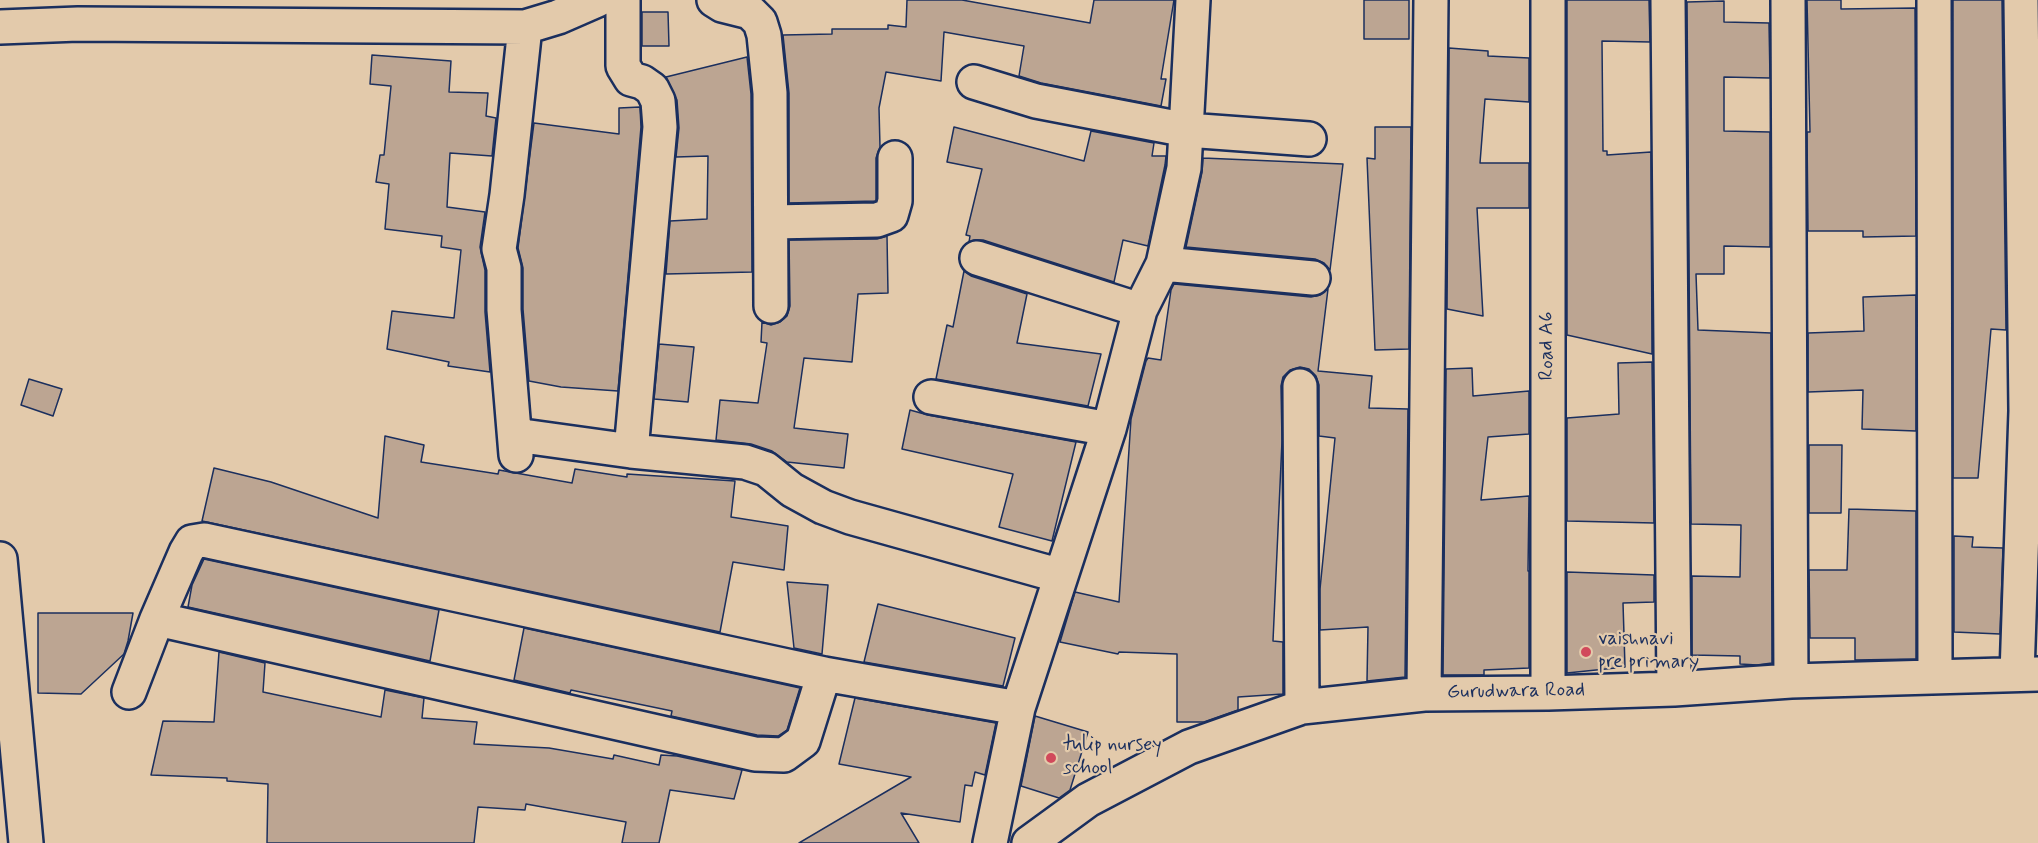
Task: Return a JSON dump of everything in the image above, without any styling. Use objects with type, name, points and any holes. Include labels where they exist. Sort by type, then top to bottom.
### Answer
[{"type":"street","points":[[0,27],[78,24],[525,27],[558,17],[597,0]]},
{"type":"street","points":[[623,0],[623,66],[631,79],[642,82],[652,89],[658,101],[660,128],[631,451]]},
{"type":"street","points":[[714,0],[722,5],[750,12],[760,22],[764,35],[770,93],[771,306]]},
{"type":"street","points":[[990,843],[1018,708],[1109,429],[1140,310],[1163,264],[1184,168],[1193,0]]},
{"type":"street","points":[[1424,694],[1431,0]]},
{"type":"street","name":"Road A6","points":[[1548,0],[1548,693]]},
{"type":"street","points":[[1668,0],[1674,689]]},
{"type":"street","points":[[1788,0],[1791,681]]},
{"type":"street","points":[[1934,0],[1935,677]]},
{"type":"street","points":[[2022,0],[2032,411],[2027,674]]},
{"type":"street","points":[[525,27],[499,249],[504,268],[504,310],[523,446],[631,451],[745,462],[766,469],[792,490],[823,507],[850,518],[1061,576]]},
{"type":"street","points":[[974,82],[1036,101],[1187,130],[1309,139]]},
{"type":"street","points":[[771,222],[878,220],[891,215],[895,201],[895,158]]},
{"type":"street","points":[[977,258],[1140,310]]},
{"type":"street","points":[[1163,264],[1313,278]]},
{"type":"street","points":[[1300,386],[1302,707]]},
{"type":"street","points":[[931,397],[1109,429]]},
{"type":"street","points":[[129,692],[186,552],[192,542],[204,540],[824,674],[1018,708]]},
{"type":"street","points":[[0,559],[26,843]]},
{"type":"street","points":[[157,619],[755,754],[784,755],[803,741],[824,674]]},
{"type":"street","name":"Gurudwara Road","points":[[1029,843],[1088,800],[1190,747],[1302,707],[1424,694],[1674,689],[1791,681],[2027,674]]},
{"type":"building","points":[[907,0],[962,0],[1090,23],[1094,0],[1174,0],[1161,79],[1166,79],[1161,106],[1041,83],[1019,76],[1024,46],[944,32],[941,81],[886,72],[879,108],[880,147],[876,158],[876,201],[789,203],[789,93],[783,35],[832,34],[832,29],[888,29],[888,25],[906,27]]},
{"type":"building","points":[[1364,0],[1409,0],[1409,39],[1364,39]]},
{"type":"building","points":[[1567,0],[1649,0],[1650,42],[1602,41],[1603,151],[1607,151],[1607,155],[1651,152],[1652,354],[1567,335]]},
{"type":"building","points":[[1807,0],[1841,0],[1841,9],[1915,8],[1916,236],[1863,237],[1863,231],[1808,231],[1807,132],[1810,132]]},
{"type":"building","points":[[1953,0],[2002,0],[2006,330],[1991,329],[1978,478],[1953,478]]},
{"type":"building","points":[[1724,1],[1724,22],[1769,23],[1770,78],[1724,77],[1724,131],[1770,132],[1770,247],[1724,246],[1724,274],[1696,274],[1698,330],[1771,333],[1772,663],[1757,665],[1740,664],[1740,656],[1692,655],[1692,576],[1740,577],[1741,525],[1691,524],[1687,2]]},
{"type":"building","points":[[642,12],[668,12],[669,46],[642,46]]},
{"type":"building","points":[[1449,48],[1488,51],[1488,56],[1529,58],[1529,102],[1485,99],[1480,163],[1529,163],[1529,208],[1477,208],[1483,316],[1447,309]]},
{"type":"building","points":[[372,55],[451,61],[449,92],[488,93],[486,116],[496,118],[492,156],[450,153],[447,207],[485,212],[480,247],[485,270],[485,312],[490,372],[448,366],[449,362],[387,349],[392,311],[454,318],[461,250],[441,247],[442,236],[385,229],[389,184],[376,182],[380,155],[384,155],[391,86],[370,84]]},
{"type":"building","points":[[747,57],[751,94],[752,272],[666,274],[670,221],[707,219],[708,156],[676,157],[679,128],[677,100],[666,77]]},
{"type":"building","points":[[640,107],[641,127],[618,391],[561,387],[529,381],[523,309],[523,268],[518,248],[534,123],[619,134],[619,108]]},
{"type":"building","points":[[954,127],[1084,161],[1091,131],[1154,143],[1152,156],[1166,156],[1148,246],[1123,240],[1114,282],[983,240],[969,242],[970,236],[966,235],[982,169],[947,162]]},
{"type":"building","points":[[1375,127],[1411,127],[1409,349],[1375,350],[1367,158],[1375,159]]},
{"type":"building","points":[[1203,158],[1343,164],[1330,270],[1324,263],[1315,259],[1186,247]]},
{"type":"building","points":[[887,236],[888,293],[858,294],[852,362],[804,358],[794,428],[848,434],[844,468],[787,462],[772,451],[751,444],[716,440],[720,400],[758,403],[767,343],[761,342],[762,322],[771,325],[780,322],[787,316],[790,306],[789,240],[877,239]]},
{"type":"building","points":[[964,271],[971,276],[1027,294],[1017,343],[1101,354],[1088,406],[936,379],[947,325],[953,327]]},
{"type":"building","points":[[1174,284],[1311,297],[1320,295],[1328,289],[1318,371],[1372,376],[1369,408],[1408,409],[1405,677],[1367,681],[1368,627],[1320,630],[1320,589],[1335,438],[1319,436],[1319,385],[1316,376],[1309,369],[1300,367],[1290,370],[1283,377],[1281,386],[1282,441],[1273,641],[1283,642],[1283,694],[1238,697],[1238,710],[1204,722],[1177,722],[1177,654],[1119,652],[1118,654],[1060,642],[1075,592],[1119,602],[1131,419],[1146,361],[1148,358],[1161,360],[1171,290]]},
{"type":"building","points":[[1916,295],[1916,431],[1862,429],[1863,390],[1808,392],[1808,333],[1864,331],[1863,297]]},
{"type":"building","points":[[659,344],[694,347],[688,402],[654,399]]},
{"type":"building","points":[[1652,362],[1654,523],[1567,521],[1567,418],[1619,414],[1618,363]]},
{"type":"building","points":[[1472,368],[1473,396],[1529,391],[1529,434],[1488,437],[1481,500],[1529,496],[1529,668],[1484,670],[1484,675],[1443,675],[1446,369]]},
{"type":"building","points":[[29,379],[62,389],[53,416],[21,405]]},
{"type":"building","points":[[910,410],[1076,442],[1052,541],[999,527],[1013,474],[902,449]]},
{"type":"building","points":[[385,436],[424,445],[421,462],[498,474],[499,470],[572,483],[575,469],[627,477],[627,474],[735,481],[731,517],[788,526],[784,570],[733,562],[720,632],[202,521],[214,468],[271,482],[378,518]]},
{"type":"building","points":[[1809,445],[1842,445],[1841,513],[1809,513]]},
{"type":"building","points":[[1849,509],[1916,511],[1916,659],[1855,660],[1855,638],[1810,638],[1809,570],[1847,570]]},
{"type":"building","points":[[1954,536],[1973,537],[1972,547],[2003,548],[2000,634],[1954,632]]},
{"type":"building","points":[[204,559],[439,610],[430,661],[188,607],[192,585]]},
{"type":"building","points":[[1567,572],[1654,575],[1654,602],[1623,603],[1625,667],[1567,673]]},
{"type":"building","points":[[787,582],[828,585],[822,654],[794,648]]},
{"type":"building","points":[[878,604],[1015,638],[1003,686],[864,662]]},
{"type":"building","points":[[38,613],[133,613],[124,654],[81,694],[38,693]]},
{"type":"building","points":[[524,628],[800,688],[787,730],[778,736],[757,735],[671,716],[672,711],[571,690],[570,693],[514,680]]},
{"type":"building","points":[[219,652],[265,663],[263,692],[381,717],[385,690],[424,698],[422,718],[477,722],[474,744],[549,748],[613,759],[614,755],[659,765],[661,755],[677,756],[742,770],[734,799],[670,790],[659,843],[622,843],[626,822],[526,804],[525,810],[478,807],[474,843],[267,843],[268,784],[227,781],[227,778],[151,775],[163,721],[214,722]]},
{"type":"building","points":[[855,698],[996,723],[985,775],[975,772],[972,786],[965,785],[960,822],[901,813],[919,843],[799,843],[911,777],[839,764]]},
{"type":"building","name":"tulip nursey school","points":[[1035,716],[1088,732],[1070,790],[1059,798],[1021,786]]},
{"type":"place","name":"vaishnavi pre primary","points":[[1586,652]]},
{"type":"place","name":"tulip nursey school","points":[[1051,758]]}]
